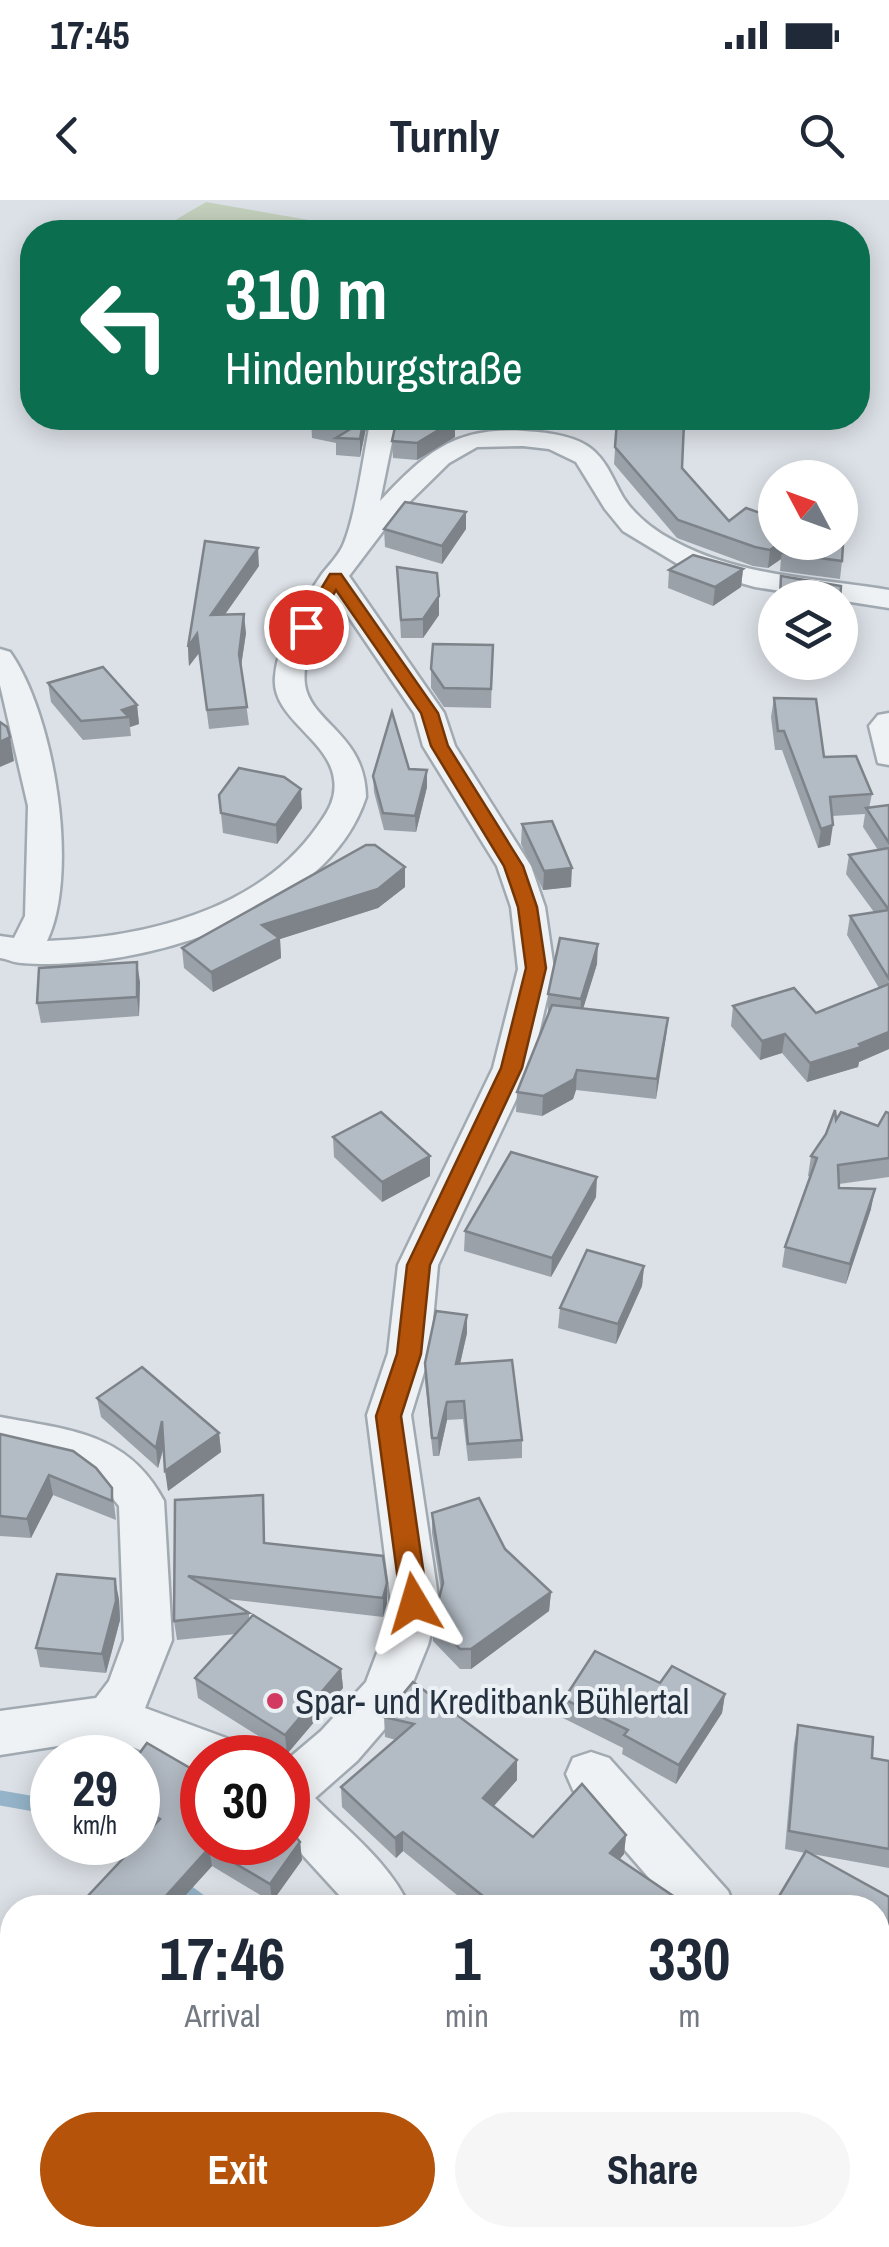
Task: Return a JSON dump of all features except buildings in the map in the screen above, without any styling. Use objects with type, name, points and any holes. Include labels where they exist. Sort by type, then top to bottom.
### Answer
[{"type":"street","points":[[357,544],[381,430]]},
{"type":"street","points":[[12,950],[93,952],[190,929],[294,874],[328,842],[350,797],[345,766],[338,747],[291,692],[288,679],[295,648],[357,544],[394,500],[462,444],[523,438],[560,443],[579,450],[597,466],[610,495],[632,525],[677,556],[702,567],[767,584],[889,599]]},
{"type":"street","points":[[310,1771],[339,1746],[385,1694],[404,1645],[414,1603],[389,1416],[409,1354],[418,1265],[512,1068],[536,968],[528,907],[514,866],[440,746],[429,713],[336,578]]},
{"type":"street","points":[[0,658],[16,687],[44,806],[42,916],[12,950]]},
{"type":"street","points":[[889,722],[884,726],[889,756]]},
{"type":"street","points":[[0,1434],[90,1452],[118,1473],[140,1501],[148,1640],[129,1692],[110,1716]]},
{"type":"street","points":[[0,1733],[110,1716],[180,1743]]},
{"type":"street","points":[[591,1774],[698,1895]]},
{"type":"street","points":[[310,1827],[373,1895]]},
{"type":"green space","points":[[206,202],[309,220],[175,220]]},
{"type":"waterway","points":[[0,1798],[30,1803]]},
{"type":"waterway","points":[[176,1884],[191,1895]]},
{"type":"place","name":"Spar- und Kreditbank Bühlertal","points":[[275,1701]]},
{"type":"route","points":[[306,627],[336,578],[429,713],[440,746],[514,866],[528,907],[536,968],[512,1068],[418,1265],[409,1354],[389,1416],[414,1603]]}]
